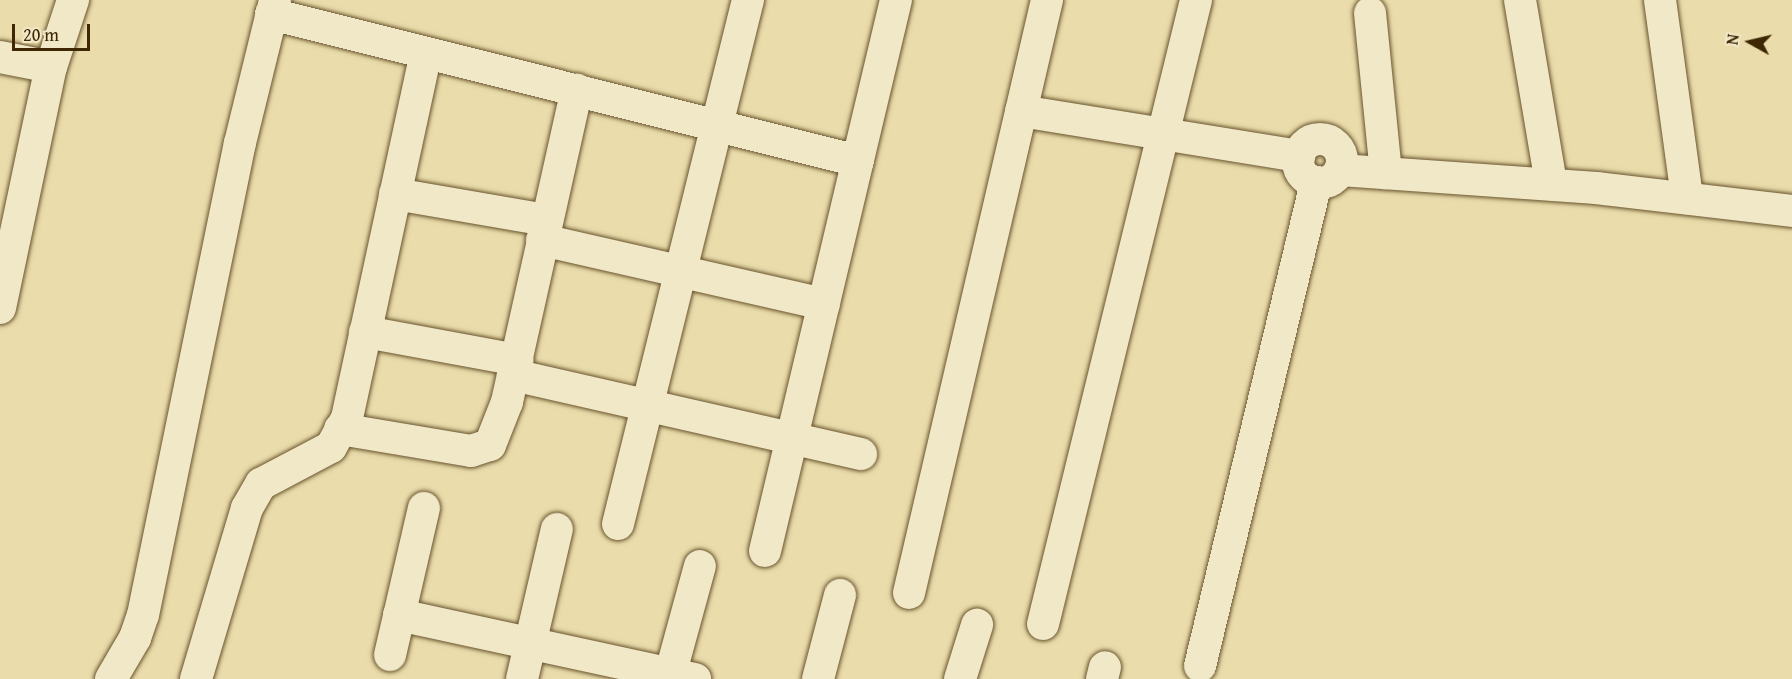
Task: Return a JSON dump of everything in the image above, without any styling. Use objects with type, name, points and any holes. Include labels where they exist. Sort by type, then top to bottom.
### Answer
[{"type":"street","points":[[0,308],[51,67],[73,0]]},
{"type":"street","points":[[618,524],[747,0]]},
{"type":"street","points":[[765,551],[896,0]]},
{"type":"street","points":[[909,593],[1047,0]]},
{"type":"street","points":[[1043,624],[1196,0]]},
{"type":"street","points":[[1520,0],[1551,184]]},
{"type":"street","points":[[1660,0],[1687,198]]},
{"type":"street","points":[[111,679],[135,639],[143,615],[240,143],[273,7],[426,53],[858,161]]},
{"type":"street","points":[[1370,13],[1386,173]]},
{"type":"street","points":[[196,679],[247,508],[261,484],[331,447],[347,418],[426,53]]},
{"type":"street","points":[[0,57],[51,67]]},
{"type":"street","points":[[340,429],[481,450],[490,445],[515,368],[577,90]]},
{"type":"street","points":[[1021,111],[1299,156],[1313,140],[1328,140],[1342,156],[1328,176],[1200,666]]},
{"type":"street","points":[[1328,176],[1386,173],[1551,184],[1792,211]]},
{"type":"street","points":[[395,194],[544,230],[680,273],[824,304]]},
{"type":"street","points":[[365,332],[515,368],[791,441],[861,454]]},
{"type":"street","points":[[390,655],[424,508]]},
{"type":"street","points":[[522,679],[557,529]]},
{"type":"street","points":[[399,615],[531,642],[678,677],[700,566]]},
{"type":"street","points":[[818,679],[840,595]]},
{"type":"street","points":[[960,679],[977,625]]}]
